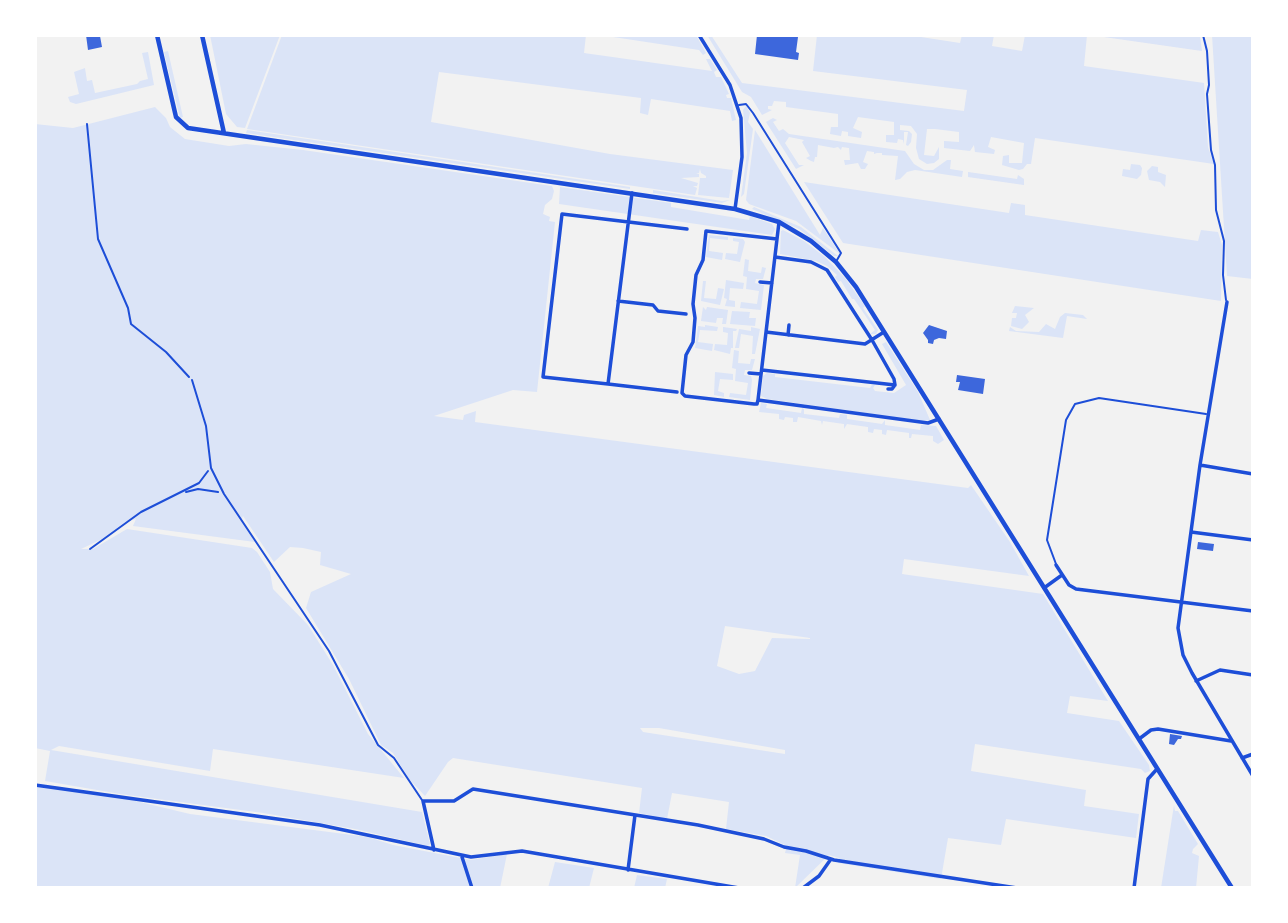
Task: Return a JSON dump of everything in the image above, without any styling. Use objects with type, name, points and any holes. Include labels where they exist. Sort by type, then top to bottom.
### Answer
[{"type":"street","points":[[157,35],[174,111],[178,121],[188,128],[735,209],[779,222],[811,241],[835,262],[856,287],[1232,888]]},
{"type":"street","points":[[202,35],[224,133]]},
{"type":"street","points":[[699,35],[730,85],[738,105],[743,146],[735,209]]},
{"type":"street","points":[[608,384],[632,193]]},
{"type":"street","points":[[677,392],[543,377],[562,214],[687,229]]},
{"type":"street","points":[[777,239],[706,231],[702,260],[696,275],[693,304],[695,318],[692,342],[686,355],[682,393],[685,396],[757,404],[762,372],[779,222]]},
{"type":"street","points":[[775,257],[811,262],[827,270],[894,379],[892,390],[888,389]]},
{"type":"street","points":[[760,282],[772,283]]},
{"type":"street","points":[[618,301],[653,305],[658,311],[686,314]]},
{"type":"street","points":[[1227,302],[1178,618],[1179,640],[1196,681],[1253,776]]},
{"type":"street","points":[[788,335],[789,326]]},
{"type":"street","points":[[766,332],[863,344],[884,332]]},
{"type":"street","points":[[749,373],[895,384]]},
{"type":"street","points":[[758,400],[928,424],[939,419]]},
{"type":"street","points":[[1200,465],[1253,474]]},
{"type":"street","points":[[1191,532],[1253,540]]},
{"type":"street","points":[[1056,565],[1069,585],[1080,590],[1253,611]]},
{"type":"street","points":[[1044,587],[1062,575]]},
{"type":"street","points":[[1196,681],[1220,670],[1253,675]]},
{"type":"street","points":[[1139,739],[1158,729],[1231,741]]},
{"type":"street","points":[[1242,758],[1253,754]]},
{"type":"street","points":[[1134,888],[1148,779],[1157,769]]},
{"type":"street","points":[[35,785],[320,825],[462,856],[484,857],[507,851],[522,851],[739,888]]},
{"type":"street","points":[[434,850],[423,801],[459,800],[473,789],[698,825],[765,839],[784,847],[831,859],[1017,888]]},
{"type":"street","points":[[628,870],[635,815]]},
{"type":"street","points":[[462,856],[472,888]]},
{"type":"street","points":[[803,888],[819,876],[831,859]]},
{"type":"lane","points":[[1203,35],[1207,51],[1216,210],[1224,241],[1223,284],[1227,302]]},
{"type":"lane","points":[[738,105],[748,105],[836,244],[841,255],[835,262]]},
{"type":"lane","points":[[192,380],[206,426],[211,468],[224,494],[328,651],[378,745],[394,758],[423,801]]},
{"type":"lane","points":[[1056,565],[1047,540],[1066,420],[1076,404],[1099,397],[1210,414]]},
{"type":"path","points":[[88,124],[98,239],[128,308],[131,324],[166,352],[192,380]]},
{"type":"path","points":[[90,549],[141,512],[199,483],[211,468]]},
{"type":"path","points":[[181,493],[198,489],[224,494]]},
{"type":"shaded area","points":[[210,35],[280,35],[245,128],[237,127],[226,114]]},
{"type":"shaded area","points":[[282,35],[586,35],[584,53],[712,71],[706,59],[710,59],[717,70],[714,72],[716,77],[721,77],[729,94],[726,95],[727,98],[731,98],[736,120],[732,121],[730,111],[651,99],[648,115],[640,113],[641,98],[439,72],[431,122],[610,154],[733,170],[729,198],[698,195],[700,178],[706,178],[700,169],[699,173],[696,173],[699,177],[681,178],[698,183],[693,186],[697,188],[695,195],[247,129]]},
{"type":"shaded area","points":[[600,35],[696,35],[706,53],[703,55],[699,50]]},
{"type":"shaded area","points":[[707,35],[711,35],[742,83],[964,111],[967,90],[813,71],[817,35],[908,35],[960,43],[962,35],[994,35],[992,46],[1022,51],[1025,35],[1087,35],[1084,66],[1204,83],[1208,147],[1214,164],[1035,138],[1031,164],[1019,170],[1002,165],[1003,156],[1009,155],[1009,163],[1022,163],[1024,143],[991,137],[988,147],[995,150],[994,154],[975,152],[974,145],[970,151],[944,148],[944,141],[959,142],[959,132],[927,129],[924,155],[934,156],[939,147],[939,159],[927,164],[919,159],[916,148],[917,134],[911,126],[900,125],[900,130],[909,131],[912,134],[908,146],[908,132],[904,132],[904,144],[903,140],[898,139],[897,143],[886,142],[886,135],[894,135],[894,122],[858,117],[853,128],[862,132],[861,138],[848,136],[848,132],[842,131],[841,136],[830,134],[831,127],[838,127],[838,114],[786,107],[786,102],[774,101],[772,106],[768,106],[768,109],[772,110],[762,115],[751,97],[742,92]]},
{"type":"shaded area","points":[[1090,35],[1200,35],[1202,51]]},
{"type":"shaded area","points":[[1212,35],[1250,35],[1253,43],[1253,279],[1227,276]]},
{"type":"shaded area","points":[[168,51],[183,117],[180,118],[164,52]]},
{"type":"shaded area","points":[[148,52],[154,85],[76,104],[70,102],[68,97],[79,94],[74,72],[85,68],[87,81],[92,80],[95,93],[137,84],[148,79],[142,53]]},
{"type":"shaded area","points":[[746,106],[750,113],[748,122],[753,129],[744,194],[741,197],[747,153],[743,110]]},
{"type":"shaded area","points":[[155,107],[166,118],[170,127],[185,139],[229,146],[246,144],[303,150],[552,186],[552,199],[545,205],[543,214],[550,217],[549,221],[555,222],[537,392],[513,390],[434,416],[463,420],[464,415],[476,411],[475,422],[968,488],[971,485],[1010,542],[1029,576],[904,559],[902,574],[1043,594],[1108,701],[1070,696],[1067,713],[1119,721],[1149,765],[1150,771],[1145,773],[1141,769],[975,744],[971,771],[1086,790],[1084,806],[1139,814],[1136,838],[1006,819],[1001,845],[948,838],[941,879],[838,863],[839,858],[829,855],[795,888],[800,855],[785,853],[787,846],[766,836],[726,829],[729,802],[672,793],[667,819],[639,813],[642,788],[453,758],[425,796],[409,779],[393,753],[381,745],[349,679],[306,608],[311,592],[351,574],[320,565],[321,552],[303,548],[290,547],[274,562],[243,516],[241,521],[255,542],[133,526],[136,519],[125,522],[102,539],[81,549],[93,549],[127,529],[252,548],[270,572],[273,589],[308,625],[333,665],[368,734],[404,778],[213,749],[210,771],[59,746],[51,750],[422,812],[430,844],[428,846],[355,829],[263,813],[45,781],[50,751],[35,748],[35,124],[73,128]],"holes":[[[725,626],[810,638],[810,639],[772,638],[755,671],[739,674],[717,666]],[[640,728],[659,728],[785,750],[785,754],[643,732]]]},
{"type":"shaded area","points":[[773,118],[777,120],[773,122],[779,131],[783,129],[789,134],[905,151],[914,164],[924,170],[933,170],[951,160],[950,169],[963,171],[962,177],[915,170],[895,180],[898,156],[867,151],[863,162],[868,164],[865,169],[861,169],[858,163],[845,165],[844,160],[850,160],[849,148],[842,147],[841,150],[838,147],[818,145],[814,162],[806,158],[810,156],[802,142],[804,140],[789,137],[785,143],[799,165],[804,165],[796,169],[766,122]]},
{"type":"shaded area","points":[[247,130],[630,187],[630,189],[246,133]]},
{"type":"shaded area","points":[[755,130],[820,235],[823,228],[840,254],[796,221],[749,204],[746,200]]},
{"type":"shaded area","points":[[1131,164],[1140,165],[1142,168],[1137,179],[1122,176],[1123,169],[1130,170]]},
{"type":"shaded area","points":[[1152,166],[1158,167],[1158,172],[1166,175],[1165,187],[1160,182],[1149,180],[1147,171]]},
{"type":"shaded area","points":[[968,172],[1017,179],[1018,175],[1024,179],[1024,185],[968,177]]},
{"type":"shaded area","points":[[804,182],[1009,213],[1011,203],[1025,205],[1025,215],[1198,241],[1201,230],[1218,232],[1222,245],[1221,301],[843,243]]},
{"type":"shaded area","points":[[560,187],[671,203],[671,207],[749,220],[750,216],[772,224],[775,229],[772,235],[559,204]]},
{"type":"shaded area","points":[[653,190],[730,200],[722,203],[653,193]]},
{"type":"shaded area","points":[[754,207],[801,227],[838,256],[834,256],[799,229],[752,209]]},
{"type":"shaded area","points":[[783,230],[804,241],[825,257],[845,278],[865,306],[863,308],[878,330],[876,334],[870,334],[875,330],[841,281],[838,282],[835,277],[837,275],[827,266],[816,261],[780,254]]},
{"type":"shaded area","points":[[709,235],[728,237],[728,240],[710,238],[709,251],[723,253],[722,260],[706,257]]},
{"type":"shaded area","points":[[733,238],[743,239],[745,242],[740,262],[725,259],[726,253],[737,254],[739,242],[733,241]]},
{"type":"shaded area","points":[[745,259],[749,260],[748,271],[761,273],[762,267],[766,268],[763,279],[756,279],[755,283],[764,285],[761,310],[740,308],[741,302],[757,304],[759,291],[746,289],[747,277],[743,276]]},
{"type":"shaded area","points":[[726,280],[744,283],[743,289],[730,288],[729,300],[735,301],[735,307],[725,306]]},
{"type":"shaded area","points":[[703,281],[706,281],[704,298],[716,299],[718,288],[724,289],[720,305],[701,301]]},
{"type":"shaded area","points":[[1015,306],[1034,308],[1025,315],[1029,322],[1022,329],[1011,326],[1012,318],[1016,318],[1017,313],[1012,313]]},
{"type":"shaded area","points":[[703,307],[706,310],[707,307],[728,310],[726,324],[722,324],[723,318],[717,318],[716,323],[701,321]]},
{"type":"shaded area","points":[[732,311],[750,312],[749,318],[756,318],[755,326],[730,324]]},
{"type":"shaded area","points":[[1065,313],[1083,315],[1087,319],[1067,316],[1063,338],[1009,331],[1010,327],[1016,331],[1039,332],[1046,324],[1055,329],[1060,317]]},
{"type":"shaded area","points":[[698,326],[718,327],[717,331],[700,330],[698,342],[713,344],[712,351],[695,348]]},
{"type":"shaded area","points":[[723,327],[737,329],[733,331],[733,348],[730,354],[714,350],[715,344],[727,345],[728,333],[723,332]]},
{"type":"shaded area","points":[[751,327],[760,329],[755,354],[752,354],[753,336],[741,334],[739,348],[735,348],[739,329],[751,331]]},
{"type":"shaded area","points":[[886,342],[918,392],[930,420],[767,399],[761,396],[763,376],[767,373],[775,374],[775,377],[870,388],[875,385],[875,391],[894,393],[906,385],[882,344]]},
{"type":"shaded area","points":[[734,350],[739,351],[738,363],[750,364],[751,359],[755,359],[752,370],[745,370],[744,375],[751,376],[752,380],[750,400],[729,397],[730,393],[746,395],[748,383],[735,381],[736,369],[732,368]]},
{"type":"shaded area","points":[[715,372],[733,374],[733,380],[720,379],[718,391],[724,393],[724,397],[714,395]]},
{"type":"shaded area","points":[[761,403],[767,404],[766,408],[801,413],[802,408],[804,414],[839,418],[840,414],[847,415],[847,419],[882,424],[885,420],[885,425],[920,430],[921,425],[936,426],[944,440],[938,444],[933,441],[933,436],[912,434],[909,438],[909,433],[887,430],[886,435],[882,434],[882,430],[874,429],[873,433],[868,432],[868,427],[847,424],[844,429],[844,424],[823,421],[822,425],[821,421],[798,417],[797,422],[793,422],[793,418],[785,417],[784,420],[779,419],[779,414],[759,412]]},
{"type":"shaded area","points":[[35,785],[123,798],[190,814],[368,837],[393,845],[471,860],[507,854],[500,888],[35,888]]},
{"type":"shaded area","points":[[1174,805],[1175,811],[1178,811],[1198,844],[1192,853],[1199,856],[1196,888],[1161,888]]},
{"type":"shaded area","points":[[555,862],[594,868],[589,888],[548,888]]},
{"type":"shaded area","points":[[637,875],[667,879],[665,888],[634,888]]},
{"type":"building","points":[[86,35],[100,36],[102,47],[88,50]]},
{"type":"building","points":[[757,35],[798,37],[798,60],[755,54]]},
{"type":"building","points":[[929,325],[947,331],[946,339],[939,338],[934,340],[933,344],[928,343],[923,333]]},
{"type":"building","points":[[957,375],[985,379],[983,394],[958,390],[960,382],[956,382]]},
{"type":"building","points":[[1198,542],[1214,544],[1213,551],[1197,549]]},
{"type":"building","points":[[1170,734],[1182,736],[1174,745],[1169,744]]}]
